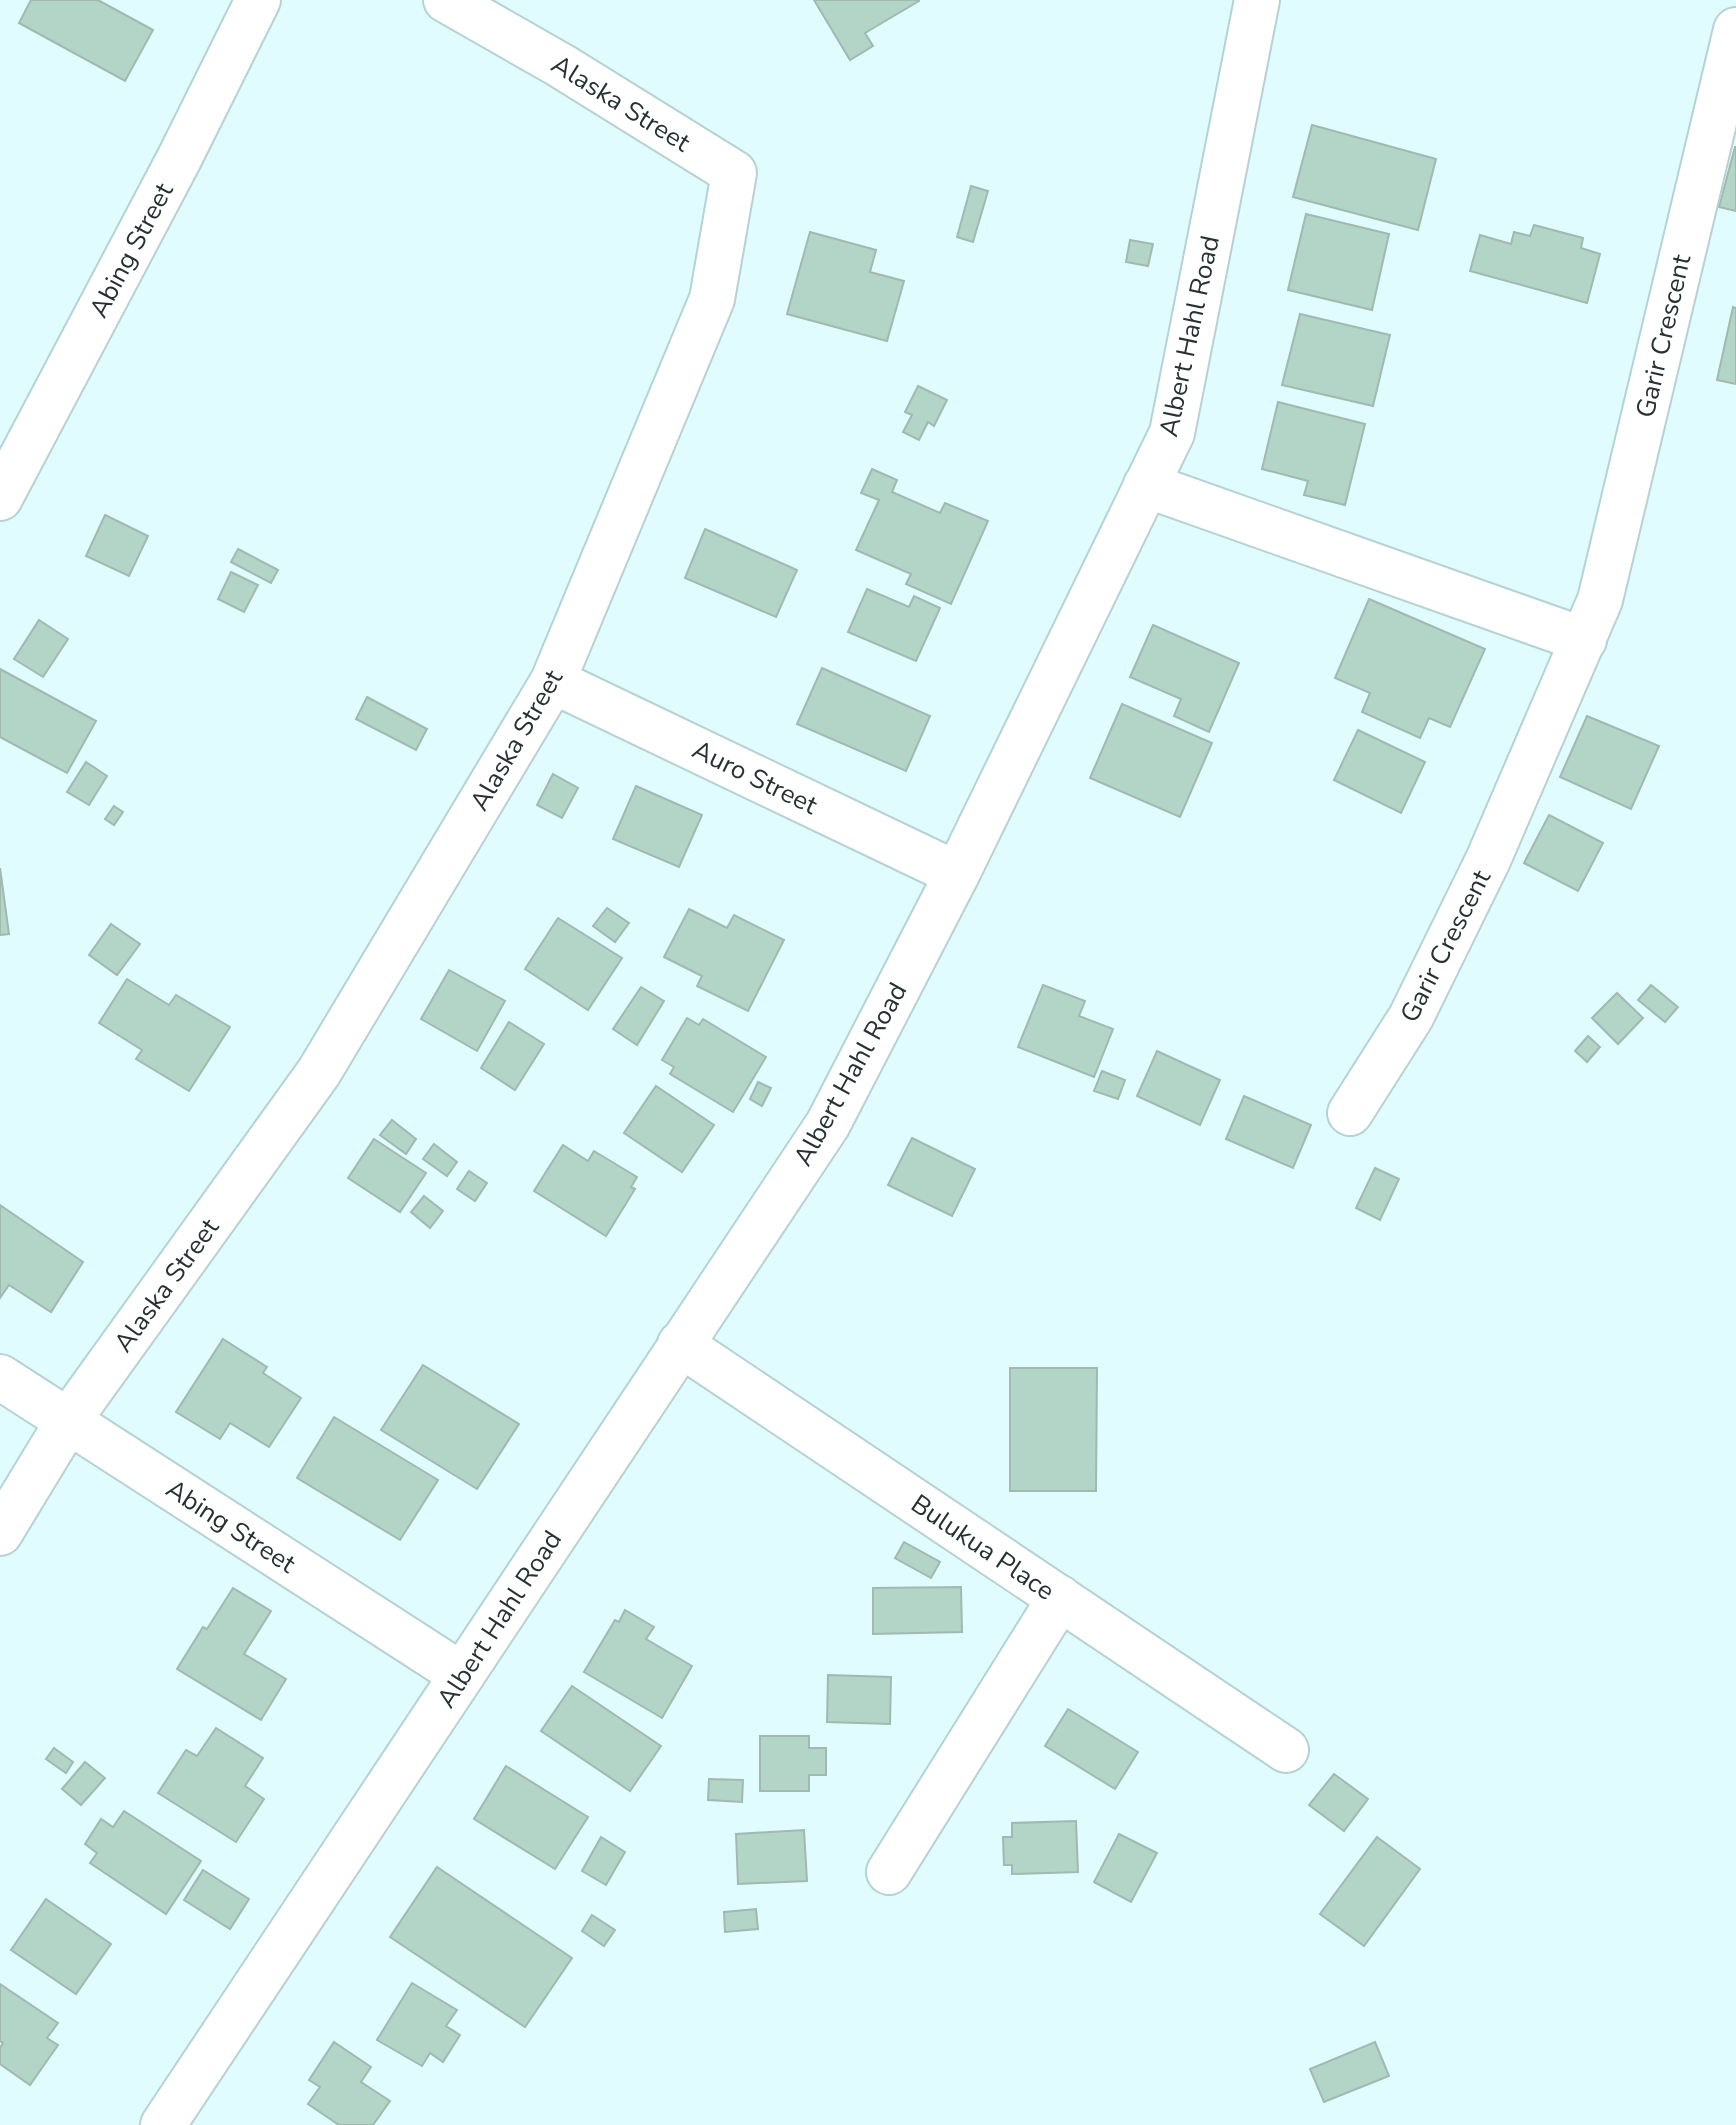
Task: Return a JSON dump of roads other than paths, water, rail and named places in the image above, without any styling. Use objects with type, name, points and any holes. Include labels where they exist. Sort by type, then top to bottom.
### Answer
[{"type":"street","name":"Abing Street","points":[[0,498],[180,157],[258,0]]},
{"type":"street","name":"Alaska Street","points":[[0,1533],[68,1421],[319,1072],[553,681],[712,299],[734,173],[560,65],[446,0]]},
{"type":"street","name":"Albert Hahl Road","points":[[163,2125],[828,1124],[957,874],[1172,433],[1257,0]]},
{"type":"street","name":"Garir Crescent","points":[[1350,1113],[1411,1017],[1488,860],[1600,600],[1736,30]]},
{"type":"street","points":[[1146,485],[1584,640]]},
{"type":"street","name":"Auro Street","points":[[553,681],[957,874]]},
{"type":"street","name":"Bulukua Place","points":[[680,1344],[1286,1750]]},
{"type":"street","name":"Abing Street","points":[[0,1377],[462,1675]]},
{"type":"street","points":[[889,1872],[1060,1598]]}]
